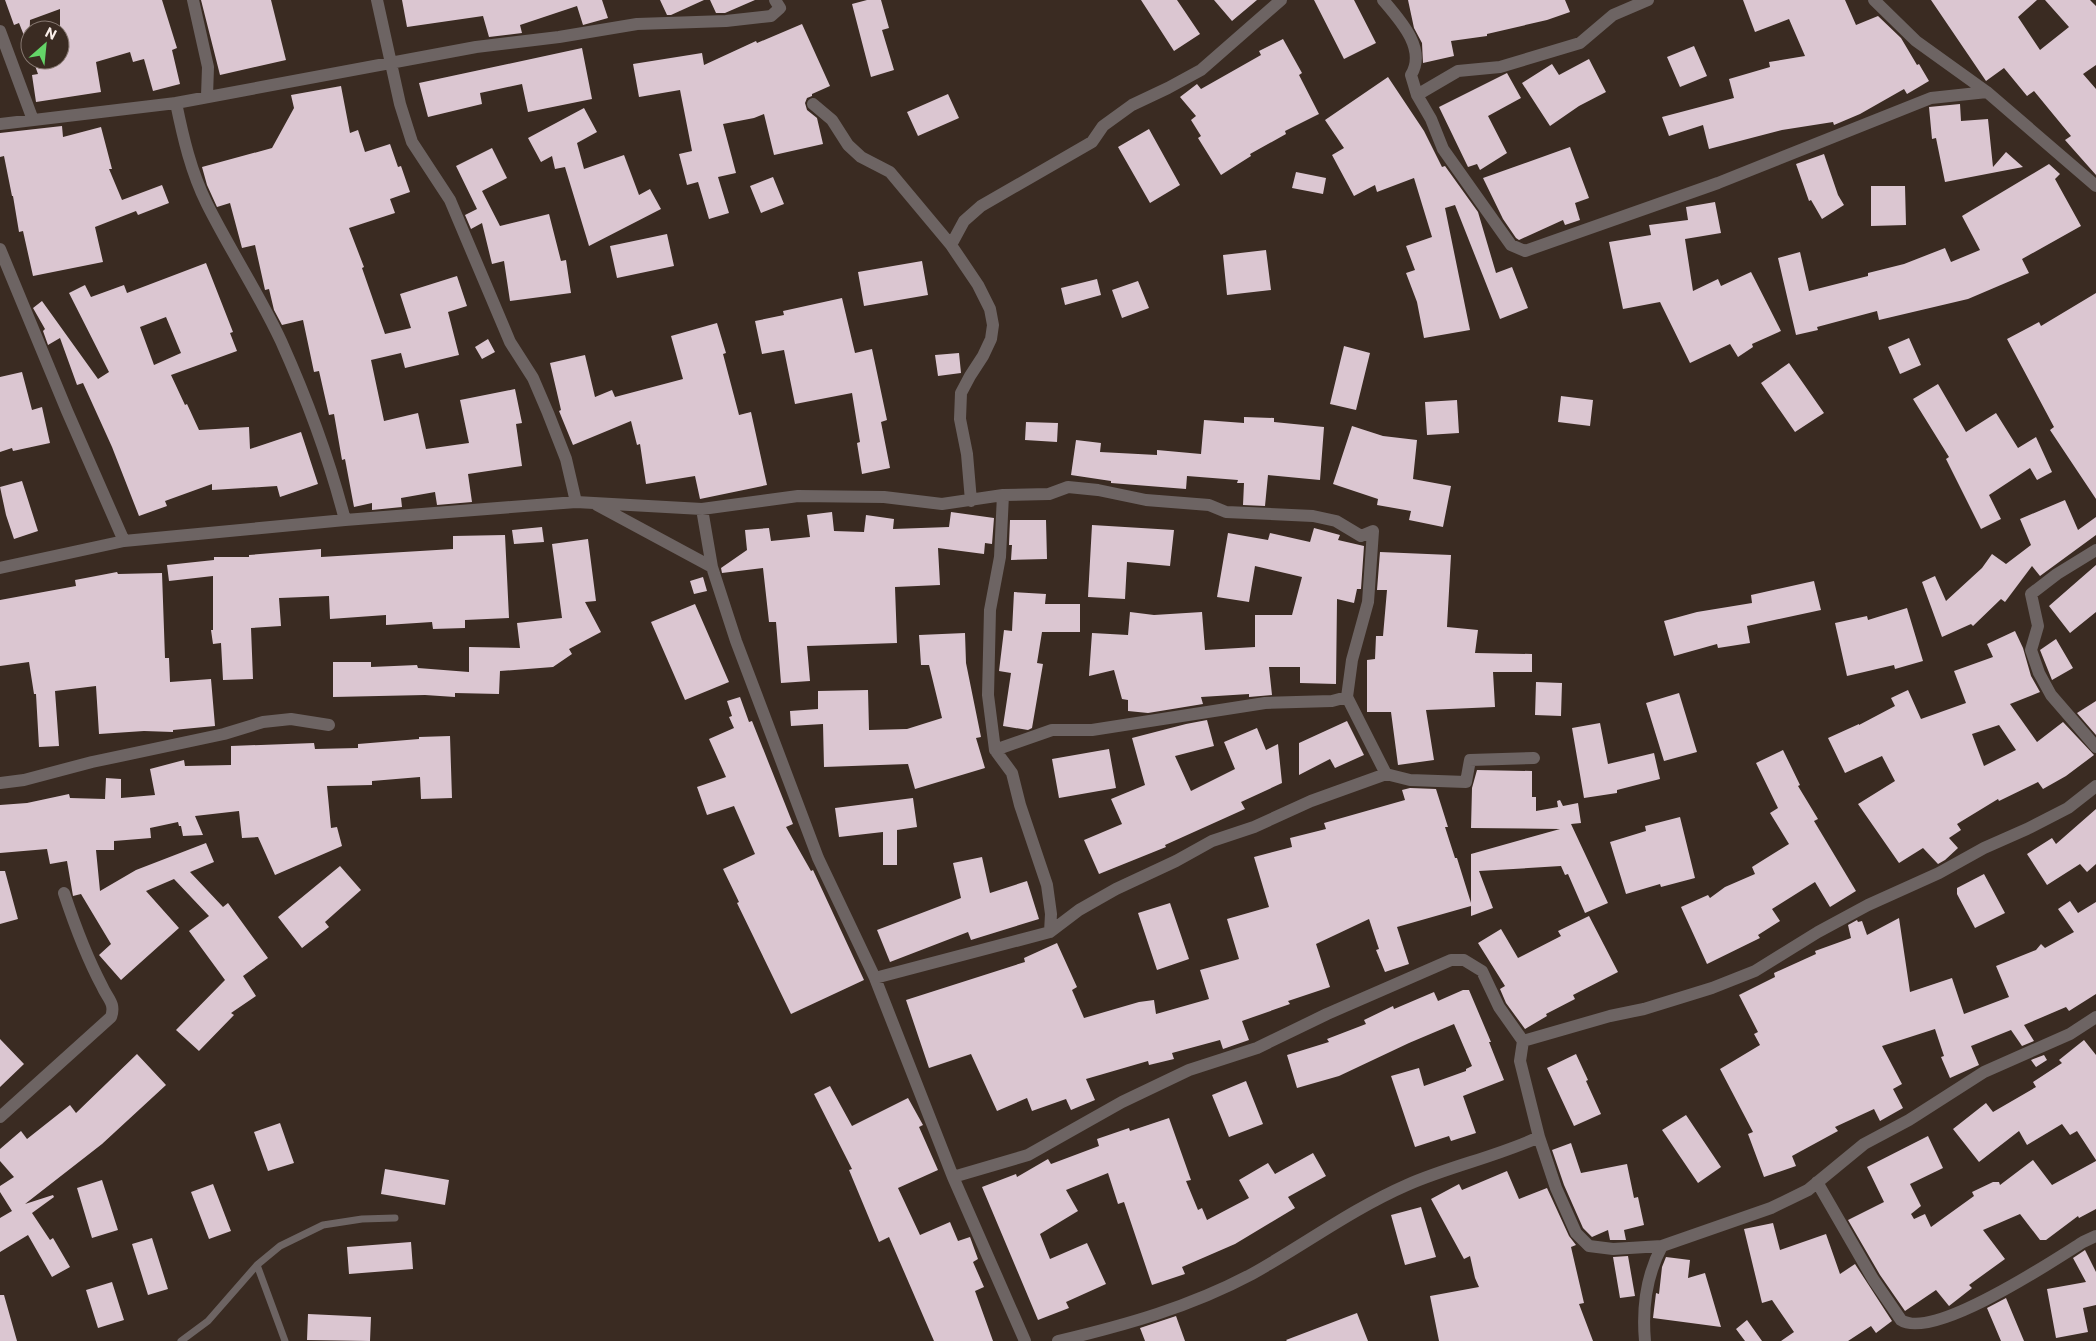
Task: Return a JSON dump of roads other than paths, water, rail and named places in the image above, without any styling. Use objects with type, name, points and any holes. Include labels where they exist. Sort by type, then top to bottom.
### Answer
[{"type":"street","points":[[193,0],[208,67],[207,96]]},
{"type":"street","points":[[376,0],[390,64],[412,142],[450,200],[510,342],[532,378],[548,412],[566,459],[576,502]]},
{"type":"street","points":[[0,124],[176,103],[476,47],[559,37],[637,24],[726,21],[771,16],[780,8],[775,0]]},
{"type":"street","points":[[951,245],[964,220],[981,206],[1092,142],[1103,126],[1132,105],[1201,70],[1281,0]]},
{"type":"street","points":[[1383,0],[1410,38],[1417,54],[1416,68],[1411,75],[1417,96],[1431,118],[1443,149],[1511,245],[1525,251],[1727,179],[1931,98],[1986,92]]},
{"type":"street","points":[[1417,96],[1458,71],[1500,67],[1580,43],[1613,15],[1648,0]]},
{"type":"street","points":[[1874,0],[1916,41],[1986,92],[2096,186]]},
{"type":"street","points":[[0,31],[33,120]]},
{"type":"street","points":[[176,103],[184,146],[206,202],[280,340],[327,455],[345,520]]},
{"type":"street","points":[[813,104],[832,120],[848,145],[861,157],[890,172],[951,245],[978,285],[990,309],[993,325],[991,339],[962,392],[960,419],[968,454],[970,501]]},
{"type":"street","points":[[0,249],[67,411],[124,541]]},
{"type":"street","points":[[0,568],[124,541],[345,520],[576,502],[702,508],[798,496],[884,498],[942,504],[1003,495],[1049,494],[1068,487],[1098,490],[1146,500],[1209,505],[1226,512],[1313,516],[1336,521],[1361,536],[1373,531],[1368,602],[1352,660],[1347,696],[1364,726],[1386,774]]},
{"type":"street","points":[[1003,495],[1000,557],[990,610],[988,695],[995,750],[1012,774],[1020,805],[1047,885],[1051,914],[1050,932]]},
{"type":"street","points":[[594,503],[712,567]]},
{"type":"street","points":[[702,508],[712,567],[736,641],[818,858],[875,978],[953,1177],[1025,1341]]},
{"type":"street","points":[[2096,550],[2057,574],[2031,594],[2038,626],[2032,650],[2039,673],[2051,695],[2096,747]]},
{"type":"street","points":[[995,750],[1052,730],[1092,730],[1265,703],[1332,701],[1347,696]]},
{"type":"street","points":[[0,783],[24,780],[92,762],[224,734],[263,722],[291,719],[329,725]]},
{"type":"street","points":[[875,978],[1050,932],[1087,906],[1116,889],[1176,861],[1212,841],[1254,828],[1311,801],[1386,774],[1410,780],[1466,782],[1470,760],[1534,758]]},
{"type":"street","points":[[1523,1041],[1610,1016],[1644,1010],[1712,988],[1755,970],[1818,932],[1868,905],[1939,873],[1984,848],[2068,808],[2096,786]]},
{"type":"street","points":[[0,1117],[111,1017],[114,1010],[112,1001],[103,990],[78,936],[64,893]]},
{"type":"street","points":[[953,1177],[1028,1155],[1122,1102],[1189,1070],[1257,1048],[1335,1010],[1451,960],[1464,960],[1482,971],[1499,1006],[1523,1041],[1520,1060],[1539,1137],[1556,1188],[1576,1233],[1584,1242],[1595,1248],[1662,1246],[1771,1208],[1808,1190],[1864,1144],[1909,1120],[1984,1072],[2070,1034],[2096,1017]]},
{"type":"street","points":[[1058,1341],[1124,1326],[1187,1304],[1250,1274],[1369,1203],[1408,1184],[1514,1149],[1539,1137]]},
{"type":"street","points":[[1818,1182],[1873,1279],[1901,1320],[1906,1324],[1922,1324],[1954,1316],[2008,1288],[2096,1236]]},
{"type":"street","points":[[1645,1341],[1643,1322],[1645,1299],[1654,1260],[1662,1246]]},
{"type":"lane","points":[[181,1341],[208,1321],[257,1265],[280,1246],[323,1225],[362,1219],[395,1218]]},
{"type":"lane","points":[[257,1265],[285,1341]]}]
